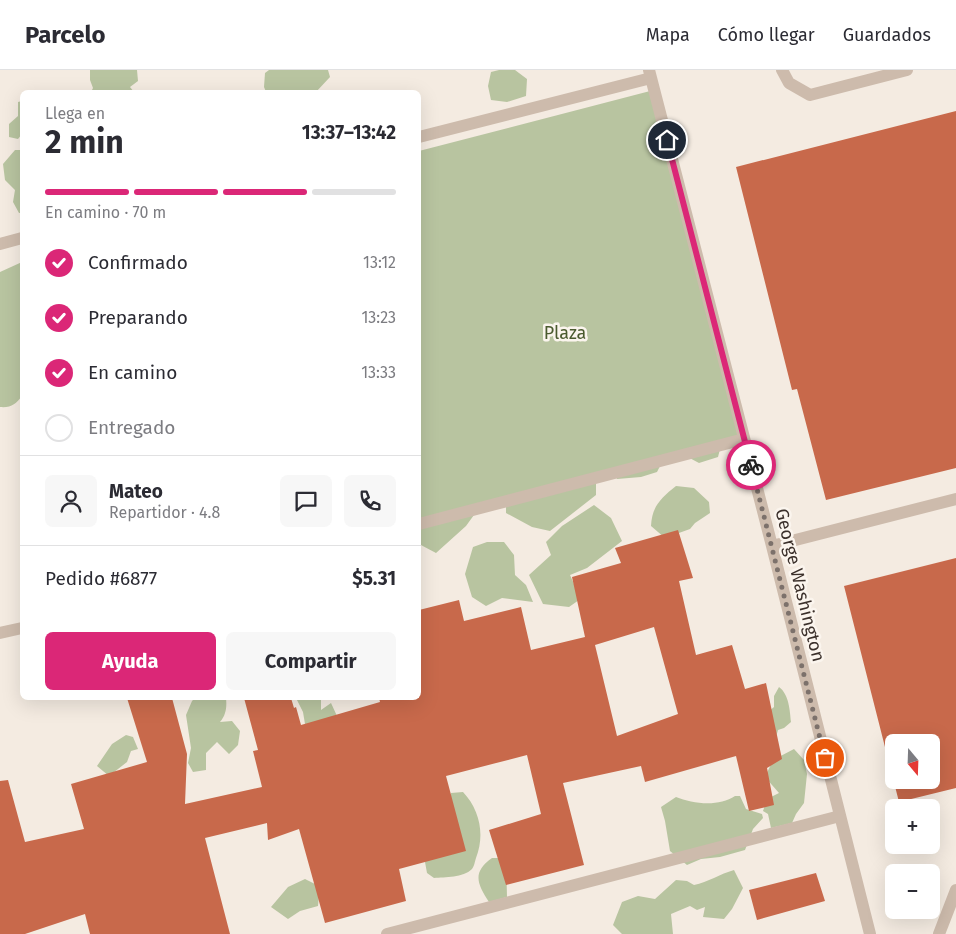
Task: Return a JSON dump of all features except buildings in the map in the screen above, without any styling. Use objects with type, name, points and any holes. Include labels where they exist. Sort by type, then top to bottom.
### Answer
[{"type":"street","points":[[782,70],[789,83],[810,94],[907,70]]},
{"type":"street","points":[[421,136],[650,74]]},
{"type":"street","name":"George Washington","points":[[650,74],[870,934]]},
{"type":"street","points":[[0,244],[20,239]]},
{"type":"street","points":[[421,523],[744,439]]},
{"type":"street","points":[[772,546],[956,499]]},
{"type":"street","points":[[0,633],[20,628]]},
{"type":"street","points":[[386,934],[840,816]]},
{"type":"street","points":[[939,934],[956,890]]},
{"type":"green space","points":[[90,70],[137,70],[138,81],[130,87],[132,90],[92,90]]},
{"type":"green space","points":[[269,70],[328,70],[330,77],[318,90],[265,90],[265,73]]},
{"type":"green space","points":[[515,70],[527,79],[526,96],[507,102],[491,100],[488,86],[491,72]]},
{"type":"green space","name":"Plaza","points":[[654,90],[744,439],[721,445],[718,457],[699,463],[684,455],[663,460],[657,472],[641,477],[617,479],[615,473],[596,478],[596,495],[550,531],[532,527],[506,513],[506,502],[479,508],[466,526],[436,553],[421,545],[421,150]]},
{"type":"green space","points":[[18,102],[20,102],[20,136],[18,139],[9,137],[9,124],[18,116]]},
{"type":"green space","points":[[15,150],[20,150],[20,213],[13,202],[15,190],[5,180],[3,164]]},
{"type":"green space","points":[[20,263],[20,398],[13,405],[7,407],[0,407],[0,272]]},
{"type":"green space","points":[[676,486],[694,488],[709,502],[710,513],[695,523],[690,529],[665,538],[651,526],[653,513],[658,503]]},
{"type":"green space","points":[[594,505],[611,518],[622,541],[587,568],[570,575],[579,600],[569,607],[543,604],[529,575],[551,555],[546,542],[562,526]]},
{"type":"green space","points":[[487,542],[504,542],[514,555],[515,575],[526,585],[533,602],[502,598],[486,606],[472,597],[465,574],[473,547]]},
{"type":"green space","points":[[779,687],[787,698],[791,722],[778,730],[774,744],[768,712],[774,707],[774,696]]},
{"type":"green space","points":[[226,700],[226,711],[220,722],[232,721],[240,731],[238,745],[229,754],[217,742],[206,753],[206,770],[193,772],[188,763],[191,748],[186,715],[192,701]]},
{"type":"green space","points":[[297,700],[321,700],[321,710],[331,703],[337,716],[307,736],[303,712]]},
{"type":"green space","points":[[126,735],[133,737],[138,749],[131,751],[127,762],[109,776],[97,766],[112,744]]},
{"type":"green space","points":[[794,749],[804,760],[807,774],[804,803],[792,823],[771,828],[768,814],[763,811],[767,799],[779,793],[765,777],[773,760]]},
{"type":"green space","points":[[463,792],[469,799],[479,823],[480,841],[474,865],[472,869],[464,874],[434,878],[427,873],[425,862],[450,804],[451,793]]},
{"type":"green space","points":[[740,796],[746,809],[762,814],[763,818],[753,829],[745,850],[720,857],[701,859],[687,865],[670,851],[661,807],[676,797],[690,801],[714,803]]},
{"type":"green space","points":[[492,858],[506,858],[507,897],[489,902],[479,884],[478,878],[481,868]]},
{"type":"green space","points":[[734,870],[743,888],[732,909],[724,919],[703,917],[705,907],[697,910],[690,906],[671,914],[673,934],[622,934],[613,925],[622,902],[638,896],[655,899],[676,880],[687,881],[694,885]]},
{"type":"green space","points":[[305,879],[315,884],[319,895],[318,906],[300,911],[288,919],[271,907],[288,887]]},
{"type":"way so far","points":[[751,465],[825,758]]},
{"type":"route","points":[[667,140],[751,465]]}]
